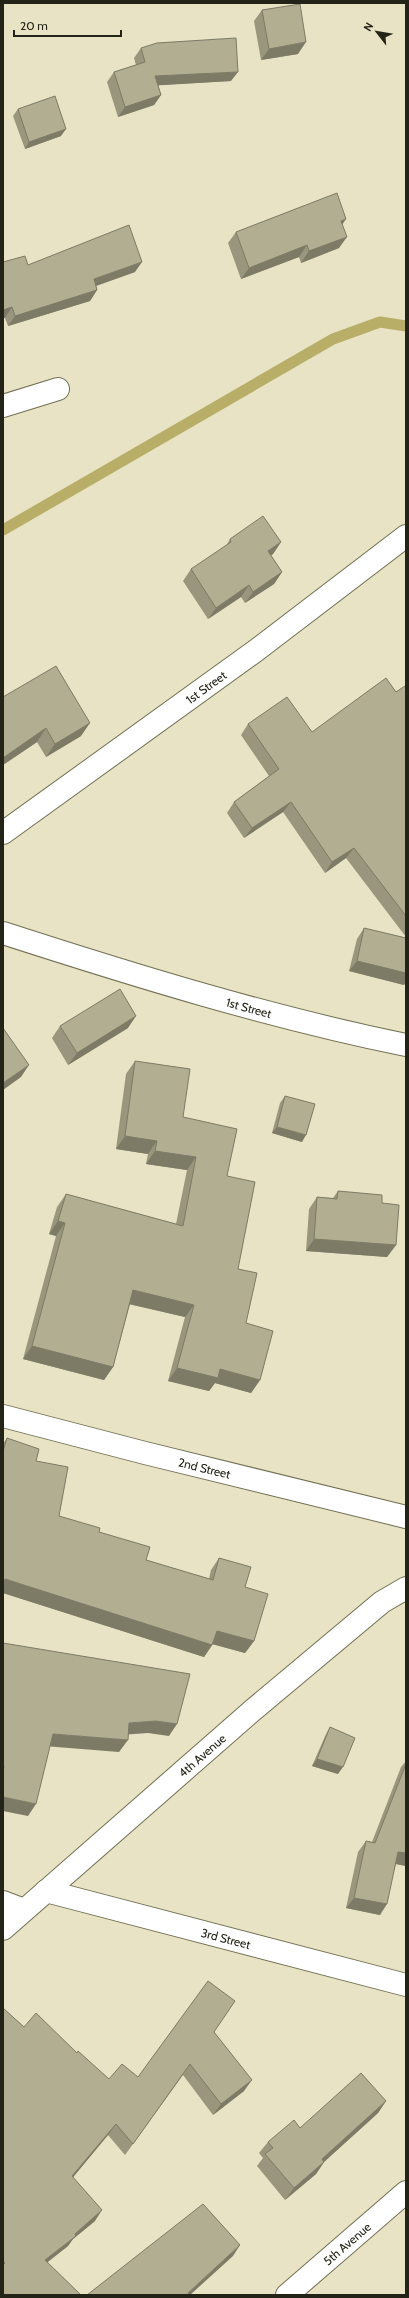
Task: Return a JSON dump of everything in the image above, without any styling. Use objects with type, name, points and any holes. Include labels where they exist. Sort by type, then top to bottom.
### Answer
[{"type":"street","points":[[3,406],[58,389]]},
{"type":"street","name":"1st Street","points":[[3,833],[254,652],[406,536]]},
{"type":"street","name":"1st Street","points":[[3,933],[142,978],[349,1034],[406,1045]]},
{"type":"street","name":"2nd Street","points":[[3,1416],[145,1453],[406,1517]]},
{"type":"street","name":"4th Avenue","points":[[3,1929],[253,1710],[382,1602],[406,1588]]},
{"type":"street","name":"3rd Street","points":[[46,1891],[406,1985]]},
{"type":"street","points":[[3,1902],[24,1910]]},
{"type":"street","name":"5th Avenue","points":[[287,2295],[406,2192]]},
{"type":"building","points":[[300,4],[306,42],[269,49],[262,10]]},
{"type":"building","points":[[236,38],[238,72],[155,76],[161,95],[125,107],[114,72],[145,62],[141,48],[157,43]]},
{"type":"building","points":[[55,96],[66,129],[29,142],[18,109]]},
{"type":"building","points":[[337,193],[346,219],[341,221],[347,237],[309,251],[307,245],[249,268],[236,232]]},
{"type":"building","points":[[129,225],[142,262],[94,279],[97,290],[15,316],[12,307],[3,310],[3,262],[25,256],[28,265]]},
{"type":"building","points":[[263,516],[281,542],[268,551],[282,572],[253,592],[249,585],[216,608],[191,569],[231,542],[230,539]]},
{"type":"building","points":[[56,666],[90,723],[55,744],[46,728],[3,758],[3,697]]},
{"type":"building","points":[[386,678],[396,692],[405,686],[406,687],[406,916],[354,848],[332,862],[291,802],[252,828],[234,802],[279,769],[248,724],[287,697],[312,732]]},
{"type":"building","points":[[364,928],[406,938],[406,973],[357,961]]},
{"type":"building","points":[[120,989],[136,1016],[77,1053],[60,1026]]},
{"type":"building","points":[[3,1028],[29,1065],[3,1083]]},
{"type":"building","points":[[135,1061],[190,1069],[183,1117],[237,1129],[227,1176],[255,1182],[238,1269],[257,1273],[246,1323],[273,1331],[260,1380],[220,1369],[218,1378],[177,1368],[194,1305],[133,1290],[113,1367],[32,1346],[65,1223],[58,1221],[66,1194],[183,1226],[196,1157],[155,1151],[157,1141],[125,1136]]},
{"type":"building","points":[[285,1096],[315,1104],[306,1135],[277,1127]]},
{"type":"building","points":[[338,1191],[382,1195],[382,1203],[399,1205],[396,1245],[314,1239],[317,1197],[337,1199]]},
{"type":"building","points":[[7,1438],[39,1449],[36,1461],[68,1467],[59,1516],[100,1528],[99,1532],[150,1547],[146,1560],[213,1580],[219,1558],[251,1567],[245,1587],[268,1594],[254,1641],[217,1631],[212,1645],[5,1579],[3,1588],[3,1451]]},
{"type":"building","points":[[3,1643],[190,1674],[177,1724],[156,1721],[129,1723],[128,1740],[53,1734],[36,1804],[3,1797]]},
{"type":"building","points":[[330,1727],[355,1738],[343,1767],[317,1759]]},
{"type":"building","points":[[406,1764],[406,1853],[398,1852],[387,1904],[354,1898],[366,1841],[375,1843]]},
{"type":"building","points":[[208,1981],[235,2001],[214,2032],[252,2080],[221,2104],[190,2064],[133,2144],[116,2124],[72,2176],[102,2210],[75,2234],[76,2236],[45,2260],[81,2295],[3,2295],[3,2265],[5,2263],[3,2261],[3,2008],[24,2027],[36,2013],[77,2053],[78,2051],[109,2079],[122,2064],[138,2077]]},
{"type":"building","points":[[361,2073],[386,2101],[322,2159],[324,2162],[294,2188],[265,2154],[273,2148],[268,2142],[294,2120],[300,2128]]},
{"type":"building","points":[[203,2204],[240,2245],[188,2293],[190,2295],[87,2295]]},
{"type":"waterway","points":[[3,530],[333,339],[380,322],[406,326]]}]
